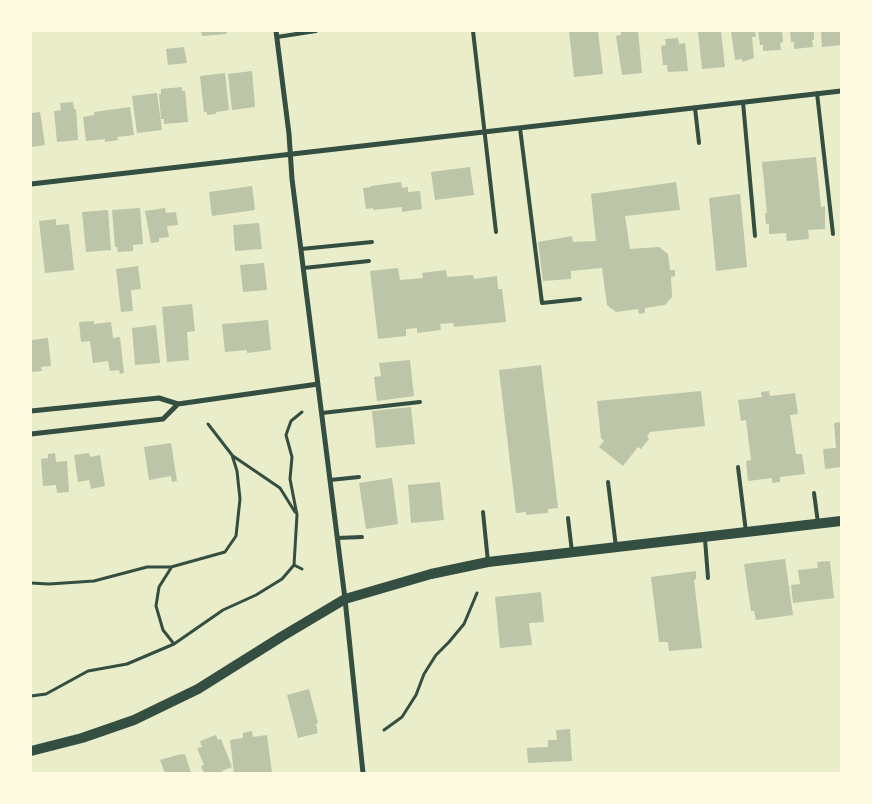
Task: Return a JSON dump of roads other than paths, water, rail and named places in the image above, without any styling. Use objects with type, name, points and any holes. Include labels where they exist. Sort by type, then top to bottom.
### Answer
[{"type":"main road","points":[[31,751],[82,738],[134,720],[198,689],[345,599],[431,574],[488,562],[841,521]]},
{"type":"street","points":[[276,34],[338,538],[363,773]]},
{"type":"street","points":[[31,184],[841,91]]},
{"type":"street","points":[[31,411],[159,398],[178,404],[318,384]]},
{"type":"street","points":[[31,434],[163,419],[178,404]]},
{"type":"lane","points":[[276,34],[316,31]]},
{"type":"lane","points":[[473,31],[496,232]]},
{"type":"lane","points":[[817,94],[833,234]]},
{"type":"lane","points":[[743,102],[755,236]]},
{"type":"lane","points":[[696,108],[699,143]]},
{"type":"lane","points":[[520,128],[542,303],[580,299]]},
{"type":"lane","points":[[301,249],[372,242]]},
{"type":"lane","points":[[304,268],[369,260]]},
{"type":"lane","points":[[322,413],[420,402]]},
{"type":"lane","points":[[738,467],[746,532]]},
{"type":"lane","points":[[330,480],[359,477]]},
{"type":"lane","points":[[608,482],[616,547]]},
{"type":"lane","points":[[814,493],[818,523]]},
{"type":"lane","points":[[483,512],[488,562]]},
{"type":"lane","points":[[568,518],[572,552]]},
{"type":"lane","points":[[705,536],[708,578]]},
{"type":"lane","points":[[338,538],[362,537]]}]
